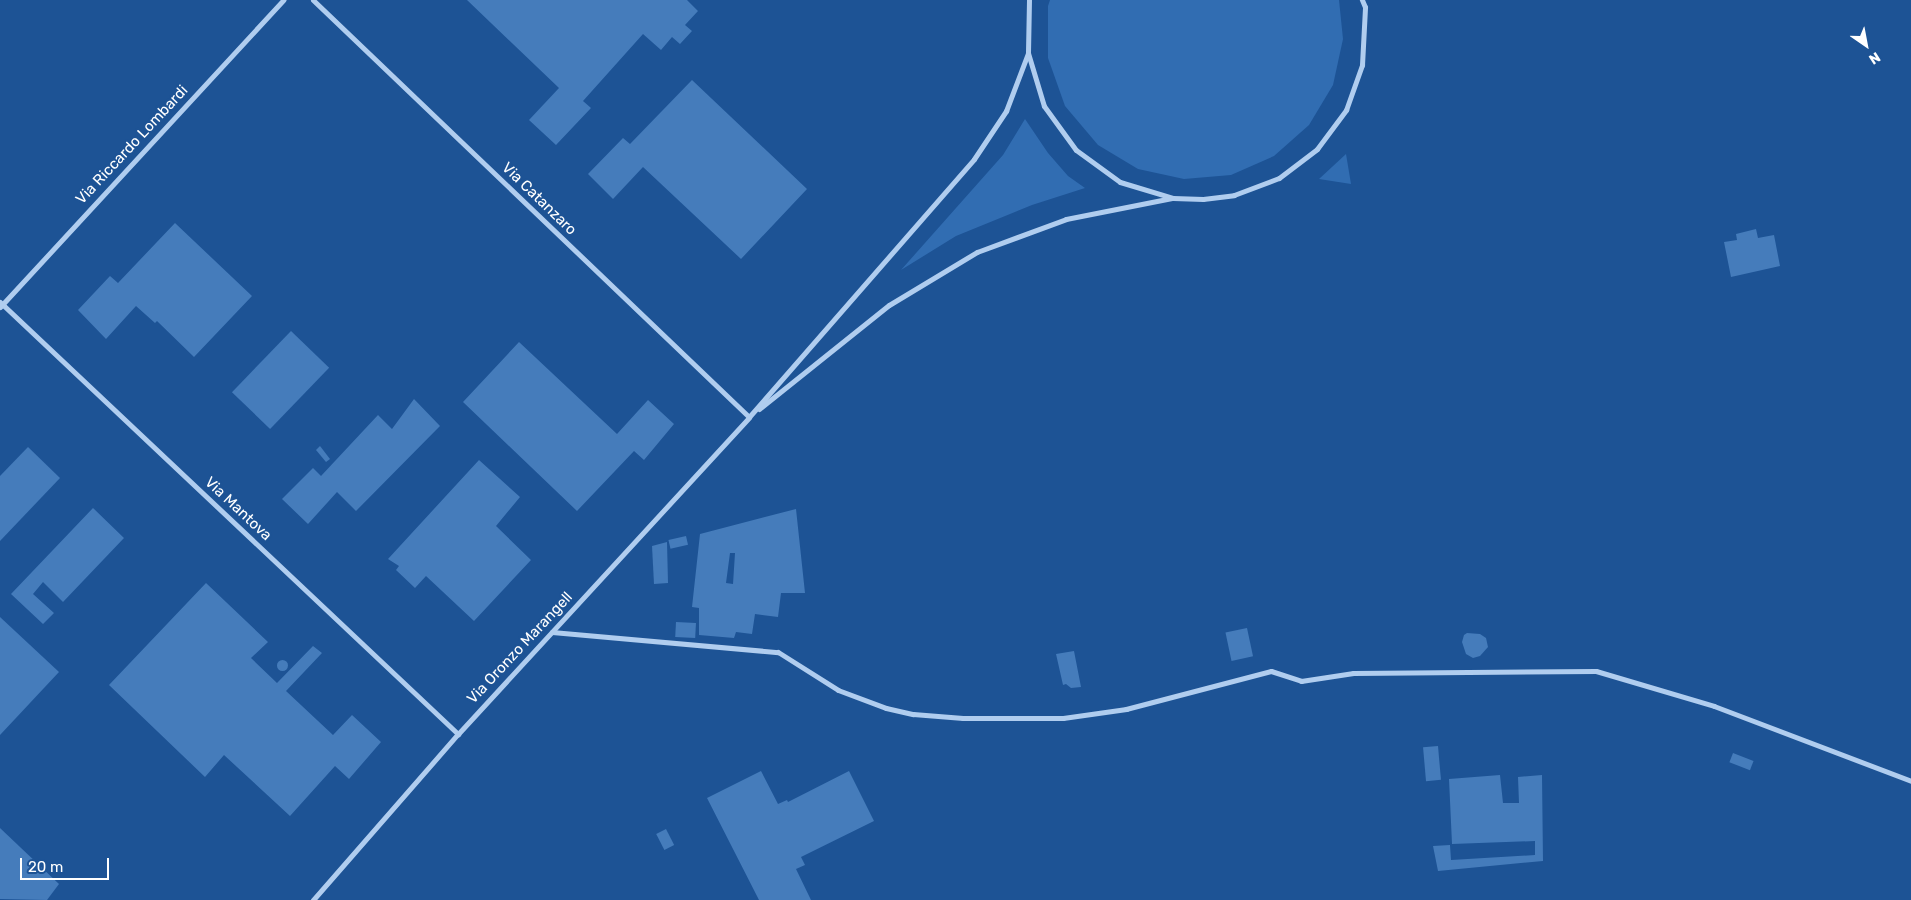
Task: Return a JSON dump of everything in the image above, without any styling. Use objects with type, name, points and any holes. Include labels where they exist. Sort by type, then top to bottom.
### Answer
[{"type":"street","name":"Via Riccardo Lombardi","points":[[1,305],[282,0]]},
{"type":"street","name":"Via Catanzaro","points":[[313,0],[749,417]]},
{"type":"street","points":[[1029,0],[1028,53],[1044,106],[1076,150],[1120,182],[1173,198]]},
{"type":"street","points":[[749,417],[889,305],[977,252],[1066,219],[1173,198],[1203,199],[1234,195],[1278,178],[1317,149],[1346,110],[1362,65],[1365,7],[1362,0]]},
{"type":"street","points":[[749,417],[974,159],[1006,111],[1028,53]]},
{"type":"street","name":"Via Mantova","points":[[1,305],[458,734]]},
{"type":"street","name":"Via Oronzo Marangell","points":[[312,900],[458,734],[749,417]]},
{"type":"street","points":[[552,632],[778,652],[838,690],[886,708],[913,714],[963,718],[1063,718],[1126,709],[1270,671],[1301,681],[1353,673],[1596,671],[1714,706],[1911,781]]},
{"type":"shaded area","points":[[1050,0],[1339,0],[1343,39],[1333,85],[1309,125],[1274,156],[1231,175],[1184,179],[1138,169],[1098,145],[1065,106],[1048,58],[1048,6]]},
{"type":"shaded area","points":[[1025,119],[1048,153],[1068,176],[1085,188],[1032,205],[956,236],[901,270],[1003,155]]},
{"type":"shaded area","points":[[1346,154],[1351,184],[1319,179]]},
{"type":"building","points":[[467,0],[687,0],[698,11],[685,25],[692,31],[680,44],[672,37],[661,50],[643,34],[583,101],[591,108],[556,145],[529,120],[559,88]]},
{"type":"building","points":[[692,80],[807,189],[741,259],[643,167],[613,199],[588,174],[623,138],[630,144]]},
{"type":"building","points":[[175,223],[252,296],[194,357],[157,321],[155,323],[136,306],[106,339],[78,310],[110,276],[118,283]]},
{"type":"building","points":[[1756,229],[1758,238],[1774,235],[1780,266],[1731,277],[1724,242],[1737,240],[1736,234]]},
{"type":"building","points":[[291,331],[329,368],[270,429],[232,392]]},
{"type":"building","points":[[519,342],[617,434],[648,400],[674,424],[644,460],[634,451],[577,511],[463,402]]},
{"type":"building","points":[[414,399],[440,426],[356,511],[337,492],[308,524],[282,499],[313,468],[321,476],[378,415],[392,429]]},
{"type":"building","points":[[320,446],[330,459],[326,462],[316,450]]},
{"type":"building","points":[[28,447],[60,478],[0,541],[0,476]]},
{"type":"building","points":[[479,460],[520,497],[496,526],[531,560],[474,621],[426,576],[415,588],[396,570],[399,566],[388,559]]},
{"type":"building","points":[[93,508],[124,538],[63,602],[43,582],[33,594],[54,613],[43,624],[11,594]]},
{"type":"building","points":[[796,509],[805,593],[781,593],[778,617],[755,614],[752,634],[736,632],[734,638],[699,635],[699,608],[692,607],[700,534]],"holes":[[[730,553],[735,553],[733,584],[726,583]]]},
{"type":"building","points":[[686,536],[688,545],[670,549],[668,540]]},
{"type":"building","points":[[667,542],[668,583],[654,584],[652,546]]},
{"type":"building","points":[[206,583],[268,642],[251,658],[277,683],[313,646],[322,653],[286,691],[333,735],[352,715],[381,742],[349,779],[335,766],[290,816],[224,755],[205,777],[109,685]]},
{"type":"building","points":[[0,617],[59,672],[0,735]]},
{"type":"building","points":[[676,622],[696,623],[695,638],[675,637]]},
{"type":"building","points":[[1247,628],[1253,656],[1232,661],[1225,633]]},
{"type":"building","points":[[1467,633],[1480,634],[1486,638],[1488,647],[1480,656],[1473,658],[1466,654],[1462,642],[1464,635]]},
{"type":"building","points":[[1074,651],[1081,687],[1071,688],[1066,684],[1063,685],[1056,654]]},
{"type":"building","points":[[282,659],[288,665],[282,671],[276,665]]},
{"type":"building","points":[[1438,746],[1441,780],[1426,781],[1423,747]]},
{"type":"building","points":[[1733,753],[1754,761],[1750,770],[1729,762]]},
{"type":"building","points":[[761,771],[778,804],[787,800],[788,802],[849,771],[874,821],[801,857],[805,865],[796,869],[811,900],[759,900],[707,798]]},
{"type":"building","points":[[1500,775],[1503,803],[1519,803],[1518,777],[1542,775],[1543,861],[1438,871],[1433,846],[1450,845],[1451,860],[1535,855],[1535,841],[1452,844],[1449,779]]},
{"type":"building","points":[[0,828],[59,884],[47,900],[0,899]]},
{"type":"building","points":[[666,829],[674,845],[664,850],[656,834]]}]
